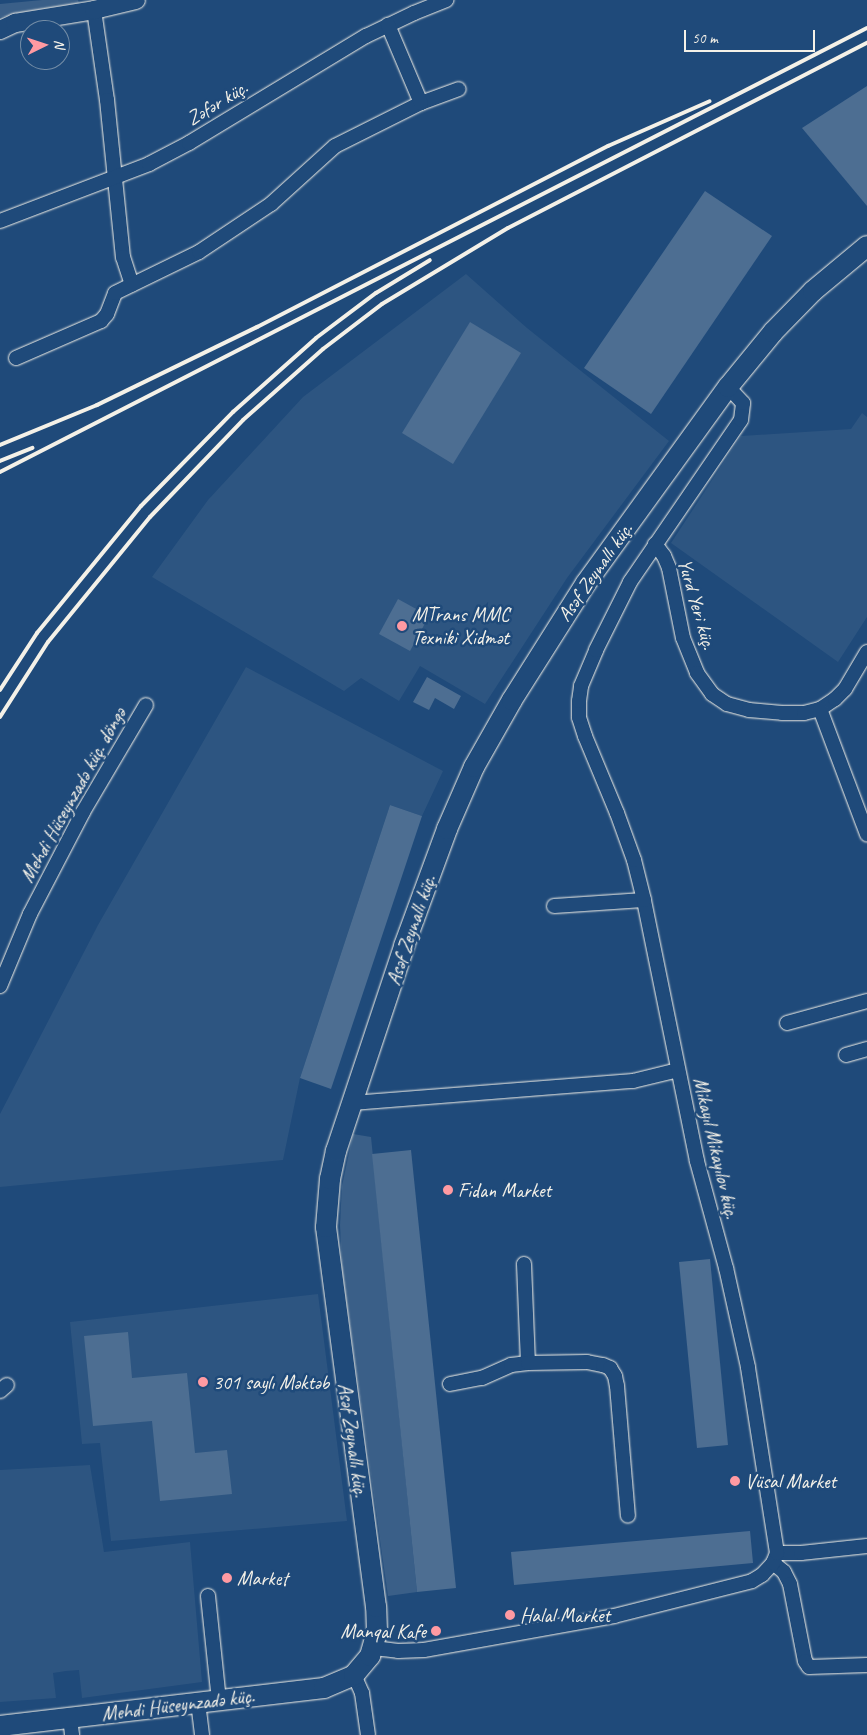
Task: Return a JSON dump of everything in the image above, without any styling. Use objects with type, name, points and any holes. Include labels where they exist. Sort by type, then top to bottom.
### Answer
[{"type":"main road","name":"Asəf Zeynallı küç.","points":[[354,1675],[374,1648],[377,1631],[376,1608],[326,1228],[332,1170],[352,1103],[408,937],[447,829],[474,767],[512,700],[586,583],[728,387],[773,332],[795,308],[867,246]]},
{"type":"main road","name":"Mehdi Hüseynzadə küç.","points":[[0,1726],[71,1726],[198,1702],[324,1688],[354,1675]]},
{"type":"street","points":[[0,30],[5,26],[27,20],[94,5],[136,0]]},
{"type":"street","name":"Zəfər küç.","points":[[0,221],[116,177],[189,143],[388,25],[446,0]]},
{"type":"street","points":[[94,5],[116,177],[123,257],[132,284]]},
{"type":"street","points":[[388,25],[422,103]]},
{"type":"street","points":[[16,358],[101,321],[107,314],[115,293],[199,252],[271,204],[335,146],[422,103],[459,89]]},
{"type":"street","name":"Mikayıl Mikayılov küç.","points":[[728,387],[743,403],[740,420],[630,582],[596,650],[581,686],[578,701],[579,717],[585,736],[623,828],[634,860],[644,900],[705,1197],[726,1268],[748,1367],[775,1558]]},
{"type":"street","name":"Yurd Yeri küç.","points":[[655,544],[664,556],[669,568],[683,638],[697,673],[712,694],[727,704],[749,710],[782,713],[804,713],[820,709],[836,699],[845,689],[867,652]]},
{"type":"street","name":"Mehdi Hüseynzadə küç. döngə","points":[[0,986],[4,963],[83,812],[146,705]]},
{"type":"street","points":[[820,709],[867,834]]},
{"type":"street","points":[[554,906],[644,900]]},
{"type":"street","points":[[787,1023],[867,1001]]},
{"type":"street","points":[[846,1055],[867,1049]]},
{"type":"street","points":[[352,1103],[633,1081],[678,1070]]},
{"type":"street","points":[[524,1264],[528,1363]]},
{"type":"street","points":[[450,1384],[472,1380],[498,1369],[528,1363],[587,1362],[610,1368],[615,1376],[628,1516]]},
{"type":"street","points":[[374,1648],[398,1651],[424,1650],[587,1622],[745,1583],[762,1575],[775,1558],[801,1553],[867,1546]]},
{"type":"street","points":[[775,1558],[790,1584],[805,1661],[809,1666],[867,1665]]},
{"type":"street","points":[[208,1596],[219,1700]]},
{"type":"street","points":[[354,1675],[362,1693],[368,1735]]},
{"type":"street","points":[[198,1702],[202,1735]]},
{"type":"shaded area","points":[[42,0],[78,0],[80,6],[0,17],[0,4]]},
{"type":"shaded area","points":[[466,274],[527,328],[669,441],[567,578],[485,704],[420,666],[399,701],[361,678],[344,691],[152,577],[208,500],[303,397]]},
{"type":"shaded area","points":[[862,413],[867,417],[867,617],[838,662],[671,543],[741,436],[851,429]]},
{"type":"shaded area","points":[[246,667],[443,771],[422,816],[390,805],[300,1078],[283,1160],[0,1187],[0,1114],[98,925]]},
{"type":"shaded area","points":[[353,1134],[371,1137],[417,1592],[388,1596],[342,1269],[340,1225],[342,1186]]},
{"type":"shaded area","name":"301 saylı Məktəb","points":[[318,1294],[347,1521],[111,1541],[100,1443],[82,1444],[70,1322]]},
{"type":"shaded area","points":[[90,1465],[104,1552],[190,1542],[202,1682],[82,1698],[79,1670],[66,1671],[53,1673],[56,1698],[0,1702],[0,1470]]},
{"type":"building","points":[[867,86],[867,206],[802,128]]},
{"type":"building","points":[[705,191],[772,236],[651,414],[584,368]]},
{"type":"building","points":[[470,322],[521,353],[453,464],[402,433]]},
{"type":"building","points":[[398,599],[429,616],[410,651],[379,634]]},
{"type":"building","points":[[427,677],[461,696],[454,709],[435,698],[429,710],[413,702]]},
{"type":"building","points":[[390,805],[422,816],[331,1089],[300,1078]]},
{"type":"building","points":[[411,1150],[456,1588],[417,1592],[372,1154]]},
{"type":"building","points":[[710,1259],[728,1445],[697,1448],[679,1262]]},
{"type":"building","points":[[128,1332],[132,1378],[187,1373],[195,1453],[227,1450],[232,1494],[160,1501],[152,1421],[93,1426],[84,1336]]},
{"type":"building","points":[[750,1531],[753,1563],[514,1585],[511,1552]]},
{"type":"railway","points":[[0,472],[867,28]]},
{"type":"railway","points":[[0,717],[48,642],[150,517],[243,420],[323,349],[382,304],[508,228],[867,43]]},
{"type":"railway","points":[[0,445],[97,405],[257,327],[608,146],[710,101]]},
{"type":"railway","points":[[0,690],[37,633],[141,506],[233,412],[316,338],[376,293],[430,260]]},
{"type":"railway","points":[[0,461],[32,448]]},
{"type":"place","name":"MTrans MMC Texniki Xidmət","points":[[402,626]]},
{"type":"place","name":"Fidan Market","points":[[448,1190]]},
{"type":"place","name":"301 saylı Məktəb","points":[[203,1382]]},
{"type":"place","name":"Vüsal Market","points":[[735,1481]]},
{"type":"place","name":"Market","points":[[227,1578]]},
{"type":"place","name":"Halal Market","points":[[510,1615]]},
{"type":"place","name":"Manqal Kafe","points":[[436,1631]]}]
